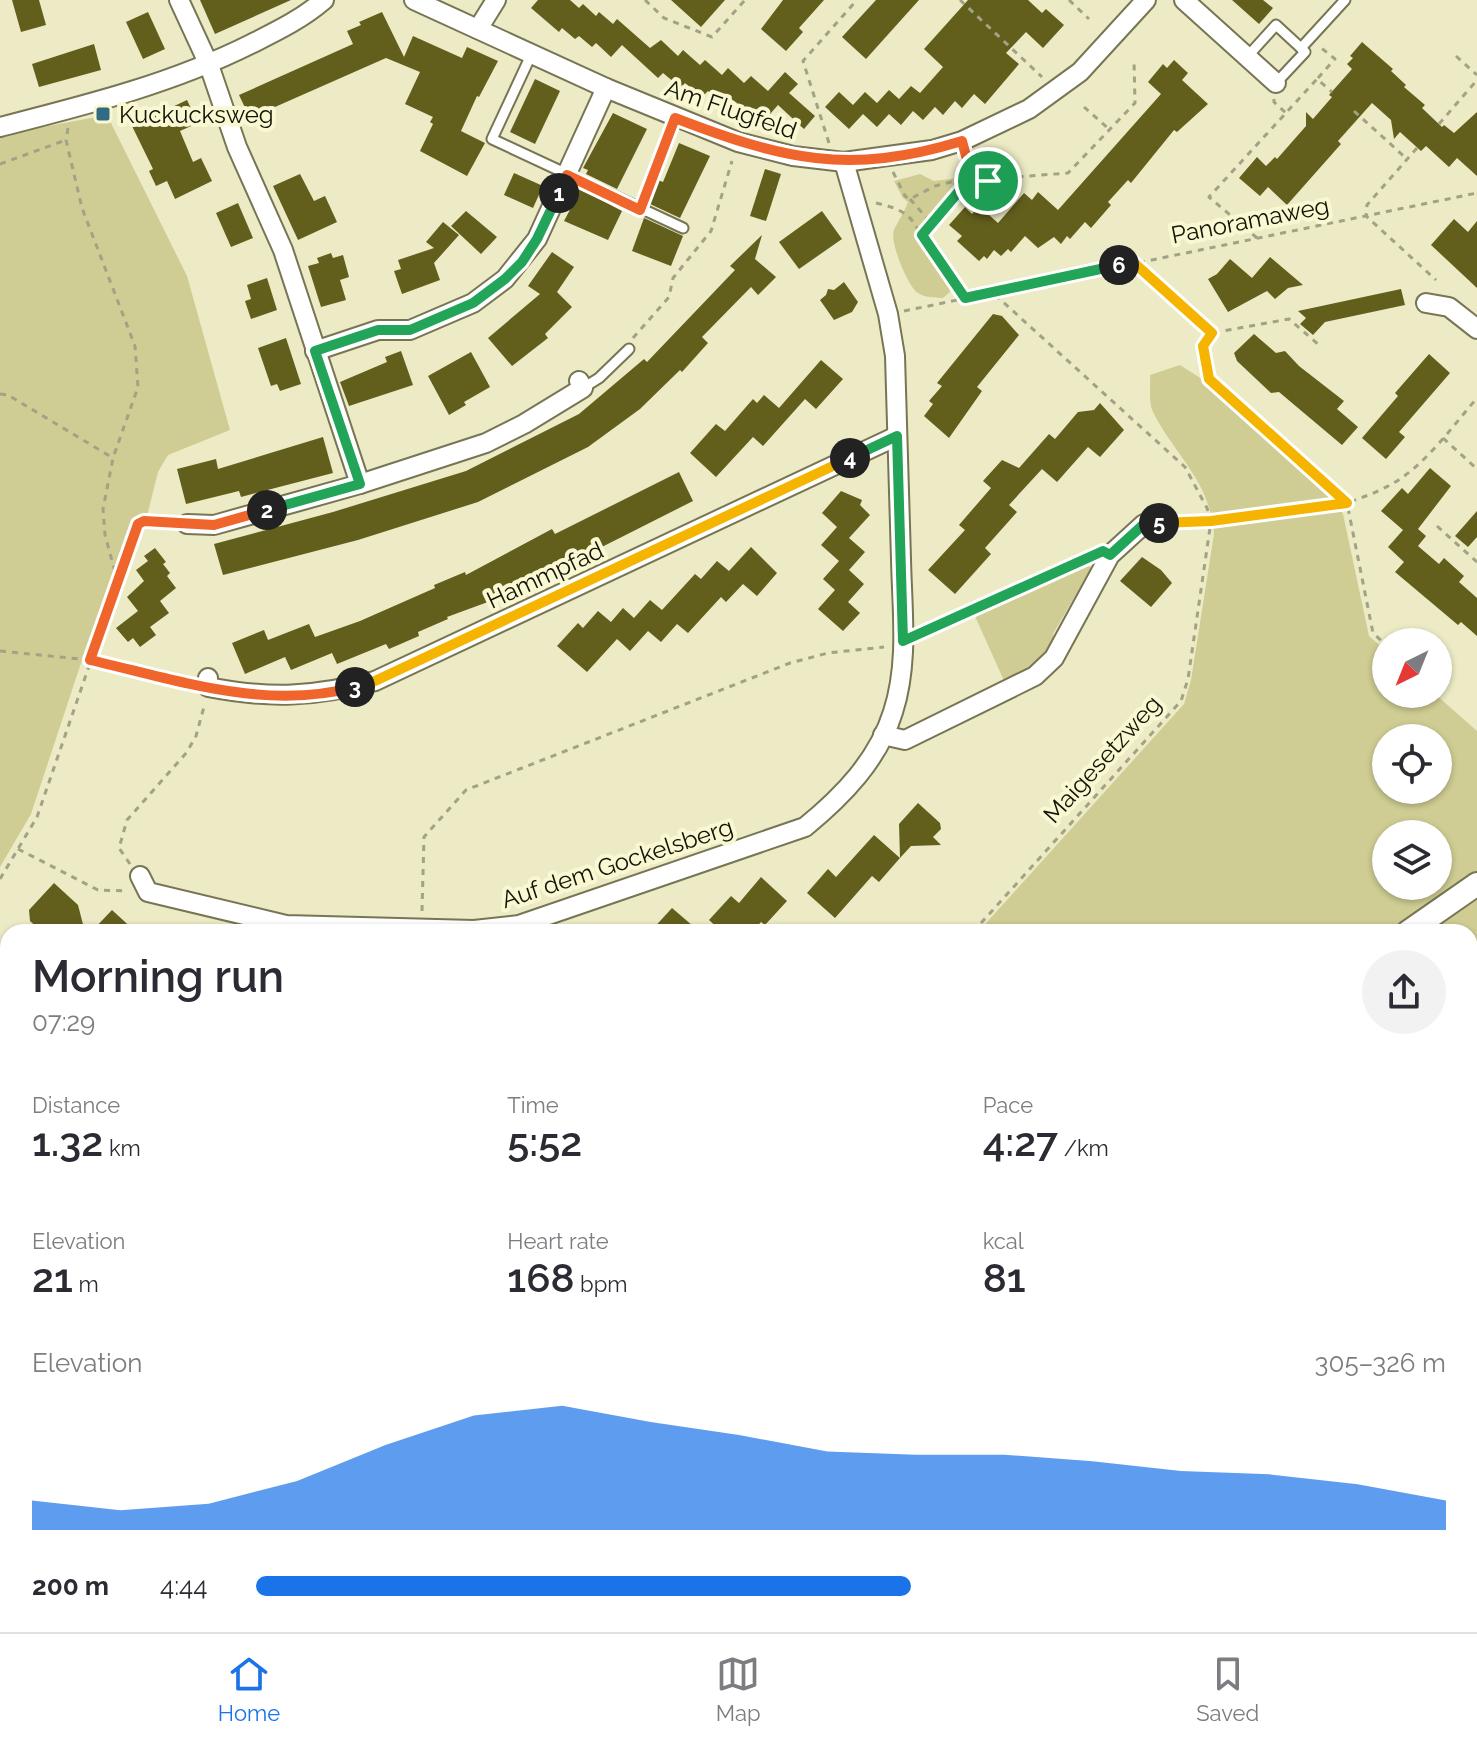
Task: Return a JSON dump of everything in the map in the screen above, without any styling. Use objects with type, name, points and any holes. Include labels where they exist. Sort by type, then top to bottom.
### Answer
[{"type":"street","points":[[179,0],[209,65],[237,147],[283,250],[360,484]]},
{"type":"street","points":[[0,127],[132,93],[209,65],[303,18],[324,0]]},
{"type":"street","name":"Am Flugfeld","points":[[414,0],[606,88],[738,142],[793,156],[839,161],[932,150],[962,141],[1029,109],[1057,90],[1096,56],[1146,0]]},
{"type":"street","points":[[478,29],[496,0]]},
{"type":"street","points":[[1184,0],[1276,83]]},
{"type":"street","points":[[315,351],[378,330],[410,330],[473,303],[505,279],[522,262],[537,239],[606,88]]},
{"type":"street","name":"Auf dem Gockelsberg","points":[[522,924],[805,827],[834,803],[862,772],[894,711],[903,641],[895,356],[888,314],[839,161]]},
{"type":"street","points":[[1426,303],[1449,307],[1477,329]]},
{"type":"street","points":[[187,524],[214,525],[360,484],[486,443],[524,424],[581,385]]},
{"type":"street","name":"Hammpfad","points":[[208,682],[253,696],[294,697],[332,693],[375,681],[897,436]]},
{"type":"street","points":[[883,735],[905,740],[1035,676],[1054,658],[1110,555],[1144,524]]},
{"type":"street","name":"Auf dem Gockelsberg","points":[[144,884],[283,924]]},
{"type":"street","points":[[1420,924],[1477,884]]},
{"type":"lane","points":[[1276,83],[1345,0]]},
{"type":"lane","points":[[1247,57],[1276,25],[1303,50]]},
{"type":"lane","points":[[532,53],[492,139],[683,228]]},
{"type":"lane","points":[[581,385],[599,378],[629,349]]},
{"type":"path","points":[[645,0],[664,18],[712,37],[745,0]]},
{"type":"path","points":[[839,161],[803,61],[857,0]]},
{"type":"path","points":[[960,0],[1042,77]]},
{"type":"path","points":[[1069,0],[1089,19]]},
{"type":"path","points":[[1257,238],[1209,197],[1335,59],[1320,47],[1303,50]]},
{"type":"path","points":[[1439,124],[1477,77],[1456,56]]},
{"type":"path","points":[[910,199],[935,186],[1068,173],[1135,103],[1134,60]]},
{"type":"path","points":[[1317,79],[1332,92]]},
{"type":"path","points":[[1084,107],[1110,130]]},
{"type":"path","points":[[72,108],[66,140],[82,208],[135,346],[138,387],[113,458],[103,509],[105,535],[117,579]]},
{"type":"path","points":[[1354,111],[1407,159]]},
{"type":"path","points":[[640,210],[675,118]]},
{"type":"path","points":[[0,164],[66,140]]},
{"type":"path","points":[[962,141],[966,156],[988,181]]},
{"type":"path","points":[[629,349],[633,336],[669,297],[673,278],[680,267],[711,231],[738,142]]},
{"type":"path","points":[[1417,148],[1367,205],[1366,216],[1436,280]]},
{"type":"path","points":[[998,159],[1008,169],[1009,179]]},
{"type":"path","points":[[893,172],[905,196],[932,224]]},
{"type":"path","points":[[922,235],[966,183]]},
{"type":"path","name":"Panoramaweg","points":[[888,314],[1477,193]]},
{"type":"path","points":[[872,202],[908,215],[917,224],[965,298]]},
{"type":"path","points":[[1133,262],[1212,333]]},
{"type":"path","points":[[992,292],[1185,467],[1211,521]]},
{"type":"path","points":[[1319,345],[1289,319],[1212,333],[1203,346],[1209,379],[1347,503],[1372,628]]},
{"type":"path","points":[[0,394],[8,395],[113,458]]},
{"type":"path","points":[[1144,524],[1211,521],[1347,503],[1391,484],[1443,438],[1477,398]]},
{"type":"path","points":[[1443,438],[1477,469]]},
{"type":"path","points":[[0,879],[37,817],[138,524],[144,521],[187,524]]},
{"type":"path","name":"Maigesetzweg","points":[[980,924],[1181,701],[1188,679],[1211,521]]},
{"type":"path","points":[[1437,526],[1477,562]]},
{"type":"path","points":[[422,908],[424,837],[466,790],[790,663],[828,653],[881,648],[903,641],[1103,551],[1110,555]]},
{"type":"path","points":[[0,651],[90,660],[208,682],[196,736],[187,752],[127,820],[119,848],[144,884],[98,890],[18,849]]},
{"type":"shaded area","points":[[107,115],[187,276],[230,430],[168,455],[158,472],[147,516],[135,522],[83,657],[31,814],[0,867],[0,135]]},
{"type":"shaded area","points":[[920,174],[934,181],[959,178],[959,186],[919,234],[923,245],[952,286],[943,298],[924,296],[914,289],[894,244],[894,230],[908,202],[894,181]]},
{"type":"shaded area","points":[[1180,365],[1205,381],[1332,497],[1343,514],[1372,639],[1372,708],[1451,708],[1477,731],[1477,924],[985,924],[1184,704],[1191,680],[1214,534],[1206,498],[1199,483],[1151,408],[1150,375]]},
{"type":"shaded area","points":[[1087,562],[1091,568],[1053,634],[1056,641],[1032,671],[1006,685],[974,614]]},
{"type":"building","points":[[12,0],[39,0],[46,25],[21,32]]},
{"type":"building","points":[[200,0],[291,0],[215,34]]},
{"type":"building","points":[[538,0],[570,0],[579,8],[583,4],[596,16],[599,12],[613,24],[617,19],[650,48],[661,40],[678,56],[683,50],[700,65],[705,60],[722,75],[728,68],[744,83],[751,76],[768,91],[785,72],[798,84],[789,93],[815,116],[804,129],[778,105],[763,122],[730,98],[725,104],[708,91],[702,97],[685,83],[681,88],[663,73],[658,78],[622,45],[611,57],[596,43],[592,47],[562,28],[559,32],[531,8]]},
{"type":"building","points":[[671,0],[725,0],[701,27]]},
{"type":"building","points":[[783,0],[824,0],[799,28],[803,32],[786,51],[761,29]]},
{"type":"building","points":[[876,0],[919,0],[866,59],[842,37]]},
{"type":"building","points":[[968,0],[1028,0],[1042,13],[1046,9],[1064,25],[1043,48],[1026,32],[1006,53],[1019,64],[985,104],[974,94],[962,108],[955,101],[943,115],[935,107],[923,120],[913,111],[901,125],[889,114],[877,127],[863,114],[849,129],[825,107],[839,92],[853,105],[865,92],[877,103],[889,90],[899,99],[911,86],[920,93],[943,67],[924,49]]},
{"type":"building","points":[[1232,0],[1263,0],[1273,8],[1259,24]]},
{"type":"building","points":[[148,12],[165,49],[143,59],[126,22]]},
{"type":"building","points":[[382,12],[404,57],[413,36],[462,58],[467,47],[498,61],[461,131],[485,143],[467,176],[420,151],[433,124],[430,122],[433,117],[405,104],[420,72],[386,58],[250,118],[239,95],[353,44],[347,31]]},
{"type":"building","points":[[1362,42],[1393,69],[1391,71],[1406,85],[1404,87],[1425,105],[1422,108],[1442,127],[1444,125],[1454,133],[1477,112],[1477,176],[1457,158],[1449,167],[1426,146],[1421,151],[1400,132],[1394,139],[1391,120],[1372,103],[1338,141],[1341,144],[1287,205],[1268,187],[1260,196],[1239,178],[1257,157],[1266,166],[1275,157],[1277,159],[1306,126],[1306,112],[1313,119],[1332,97],[1329,95],[1352,69],[1347,64]]},
{"type":"building","points":[[94,44],[101,70],[39,87],[32,64]]},
{"type":"building","points":[[1174,60],[1188,73],[1182,80],[1208,104],[1177,132],[1174,130],[1131,183],[1128,180],[1108,202],[1111,205],[1091,228],[1085,222],[1061,244],[1054,237],[1038,248],[1025,236],[1011,252],[1008,249],[1001,256],[994,250],[987,259],[984,256],[979,261],[957,241],[962,236],[949,225],[965,207],[972,214],[979,206],[998,223],[1024,193],[1032,200],[1038,192],[1058,210],[1161,94],[1148,82],[1163,64],[1167,68]]},
{"type":"building","points":[[535,79],[560,91],[535,144],[510,132]]},
{"type":"building","points":[[187,100],[198,123],[180,131],[193,162],[201,158],[212,181],[175,199],[167,181],[156,186],[149,171],[153,169],[132,126]]},
{"type":"building","points":[[613,113],[647,129],[617,189],[586,174],[588,170],[583,168]]},
{"type":"building","points":[[679,143],[710,156],[680,218],[650,204],[658,180],[663,182]]},
{"type":"building","points":[[765,169],[781,174],[766,221],[750,216]]},
{"type":"building","points":[[514,173],[543,186],[533,208],[504,195]]},
{"type":"building","points":[[300,174],[314,201],[325,196],[337,222],[298,240],[273,186]]},
{"type":"building","points":[[579,188],[622,211],[608,240],[564,221],[572,206],[566,204]]},
{"type":"building","points":[[238,203],[253,238],[231,247],[216,213]]},
{"type":"building","points":[[466,211],[497,237],[481,254],[451,226]]},
{"type":"building","points":[[822,211],[842,239],[799,269],[779,242]]},
{"type":"building","points":[[644,218],[683,236],[671,266],[632,251]]},
{"type":"building","points":[[1454,219],[1468,232],[1477,221],[1477,288],[1431,245]]},
{"type":"building","points":[[443,222],[459,235],[434,263],[440,280],[402,294],[394,271],[401,269],[398,260],[434,248],[426,242]]},
{"type":"building","points":[[762,235],[755,259],[776,277],[758,295],[751,287],[702,337],[708,343],[682,372],[680,370],[640,409],[588,447],[478,502],[358,540],[223,575],[214,544],[466,471],[579,414],[644,359],[647,362],[735,270],[730,266]]},
{"type":"building","points":[[552,252],[574,267],[557,292],[572,307],[545,334],[548,338],[512,366],[488,338],[540,294],[528,286]]},
{"type":"building","points":[[331,253],[333,258],[343,255],[349,277],[340,280],[346,300],[321,307],[308,266],[319,263],[317,258]]},
{"type":"building","points":[[1270,257],[1303,285],[1288,288],[1275,299],[1267,291],[1228,312],[1208,279],[1230,259],[1252,278]]},
{"type":"building","points":[[267,278],[277,310],[251,319],[245,301],[251,299],[247,285]]},
{"type":"building","points":[[844,282],[858,302],[852,312],[834,320],[820,300],[828,289],[834,290]]},
{"type":"building","points":[[1401,289],[1405,305],[1325,322],[1313,335],[1300,324],[1306,318],[1298,311]]},
{"type":"building","points":[[993,314],[1002,316],[1019,335],[977,387],[982,391],[949,438],[924,416],[933,404],[929,401],[942,386],[937,383]]},
{"type":"building","points":[[1254,334],[1276,353],[1285,351],[1344,401],[1337,409],[1358,427],[1342,445],[1279,392],[1271,393],[1237,361],[1234,353]]},
{"type":"building","points":[[286,338],[301,384],[280,391],[277,384],[271,386],[258,348]]},
{"type":"building","points":[[401,351],[413,385],[349,406],[340,382],[387,362],[385,357]]},
{"type":"building","points":[[471,352],[490,387],[449,415],[428,376]]},
{"type":"building","points":[[1429,354],[1450,373],[1399,432],[1405,437],[1386,459],[1362,438]]},
{"type":"building","points":[[821,360],[843,379],[816,409],[805,399],[763,446],[753,437],[716,477],[690,453],[716,424],[725,431],[753,399],[757,403],[764,395],[779,408]]},
{"type":"building","points":[[1100,403],[1124,430],[1100,457],[1088,447],[1057,482],[1042,469],[1009,505],[1017,512],[985,548],[991,554],[955,594],[928,570],[965,530],[959,525],[991,488],[983,481],[1002,460],[1019,468],[1049,434],[1055,439],[1078,412],[1094,410]]},
{"type":"building","points":[[323,437],[333,473],[241,497],[239,491],[186,504],[177,469],[216,459],[218,469]]},
{"type":"building","points":[[1430,468],[1451,486],[1418,529],[1426,536],[1418,546],[1439,564],[1444,558],[1464,576],[1459,582],[1477,598],[1477,636],[1461,622],[1458,625],[1395,572],[1404,562],[1388,547],[1403,530],[1381,511],[1402,488],[1408,494]]},
{"type":"building","points":[[679,472],[693,501],[582,557],[580,552],[542,570],[518,584],[520,587],[447,617],[418,632],[419,636],[389,649],[386,644],[337,664],[332,653],[291,670],[285,657],[245,674],[232,643],[264,630],[268,640],[309,624],[315,637],[360,621],[435,588],[434,585],[465,572],[466,575],[552,529],[555,534]]},
{"type":"building","points":[[841,491],[862,500],[860,505],[870,515],[849,538],[865,552],[849,570],[864,584],[848,602],[860,613],[843,631],[818,609],[835,590],[823,579],[839,561],[821,545],[837,527],[822,513]]},
{"type":"building","points":[[1477,511],[1477,537],[1468,547],[1455,536]]},
{"type":"building","points":[[751,547],[777,573],[757,596],[743,584],[726,602],[721,597],[688,633],[677,624],[661,642],[648,631],[630,651],[617,639],[587,672],[557,646],[578,623],[583,628],[598,611],[611,622],[623,608],[634,618],[650,600],[662,610],[695,574],[701,579],[717,561],[729,571]]},
{"type":"building","points":[[155,548],[166,562],[163,564],[170,573],[167,576],[176,588],[160,601],[169,613],[150,627],[156,635],[140,647],[133,638],[128,642],[116,628],[138,611],[127,597],[144,581],[136,570],[148,561],[144,556]]},
{"type":"building","points":[[1142,557],[1161,570],[1172,583],[1151,607],[1120,581]]},
{"type":"building","points":[[918,803],[940,823],[941,829],[933,837],[941,845],[911,846],[900,858],[899,824]]},
{"type":"building","points":[[874,835],[900,858],[879,882],[872,876],[835,918],[807,893],[828,869],[836,877]]},
{"type":"building","points":[[761,877],[787,901],[766,924],[713,924],[709,920],[731,896],[739,903]]},
{"type":"building","points":[[54,883],[78,905],[83,924],[33,924],[29,910]]},
{"type":"building","points":[[672,908],[691,924],[657,924]]},
{"type":"building","points":[[112,910],[127,924],[99,924]]},
{"type":"place","name":"Kuckucksweg","points":[[103,114]]},
{"type":"route","points":[[675,118],[761,149],[844,162],[932,150],[962,141],[966,156],[987,176],[988,181],[966,183],[922,235],[935,259],[958,284],[965,298],[1133,262],[1212,333],[1203,346],[1209,379],[1347,503],[1211,521],[1144,524],[1110,555],[1103,551],[903,641],[897,436],[375,681],[332,693],[294,697],[253,696],[90,660],[138,524],[144,521],[214,525],[360,484],[315,351],[378,330],[410,330],[473,303],[522,262],[537,239],[567,175],[640,210],[675,118]]}]
